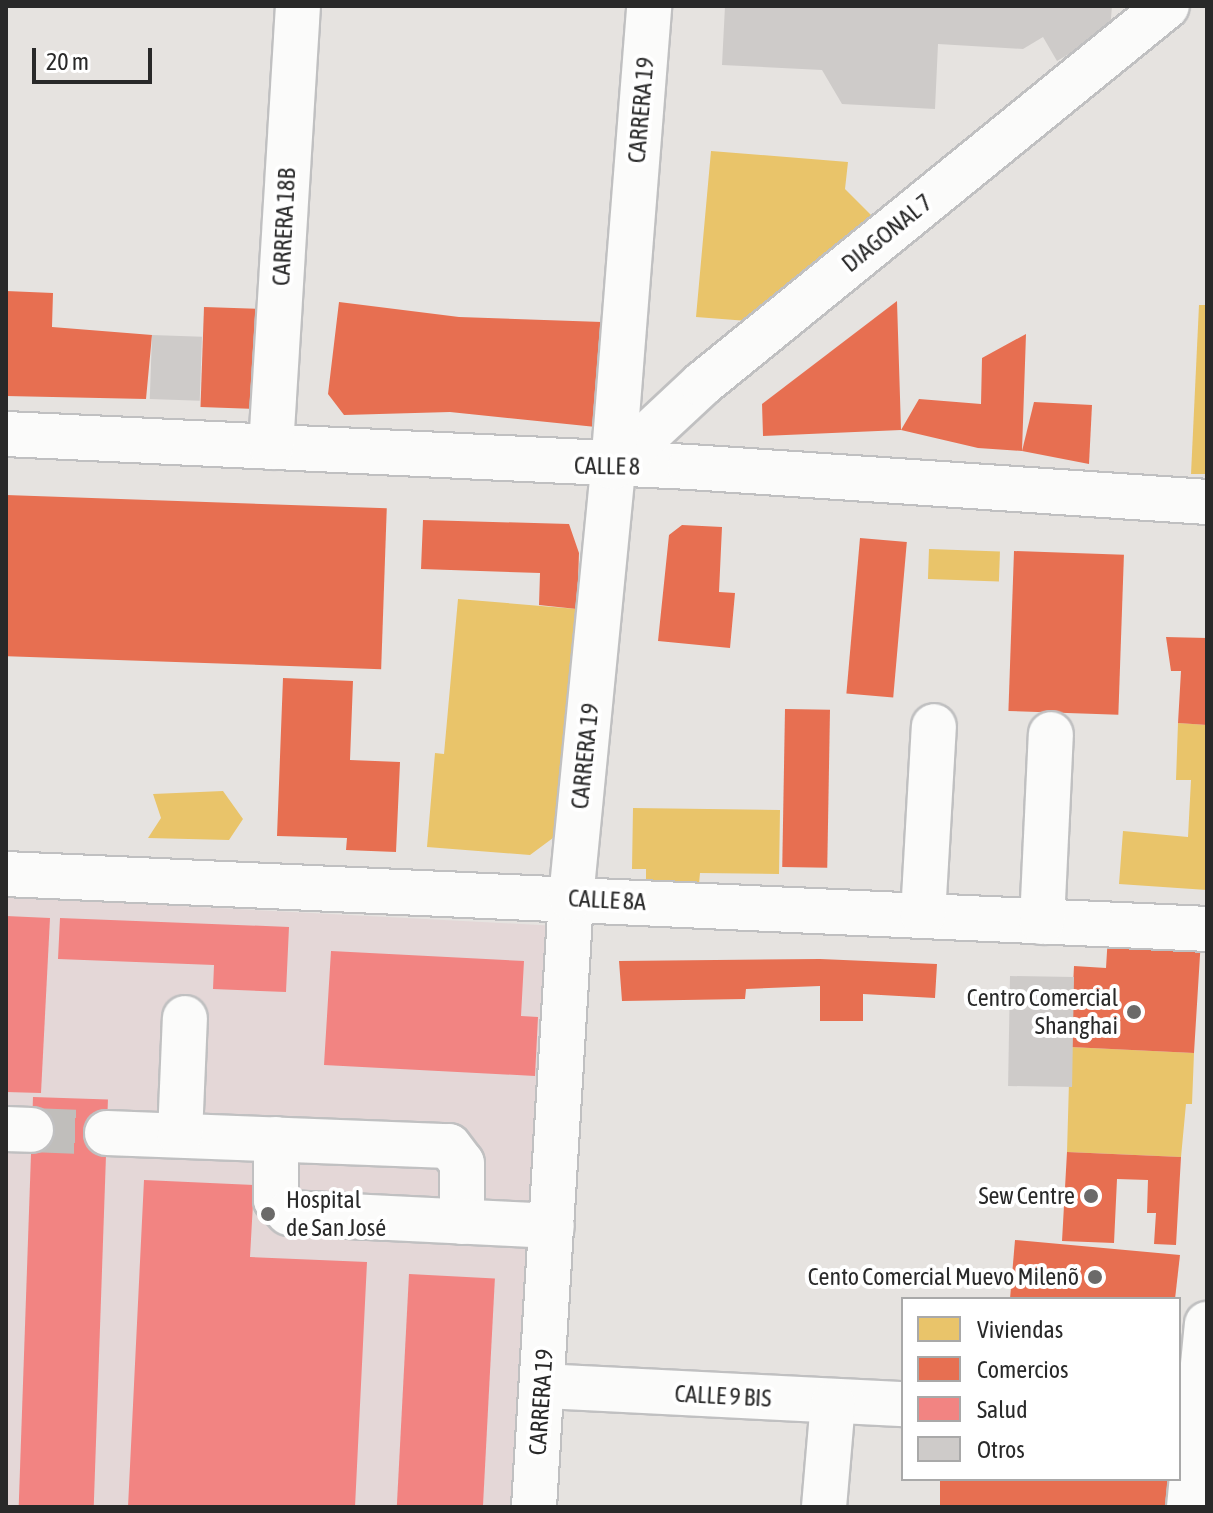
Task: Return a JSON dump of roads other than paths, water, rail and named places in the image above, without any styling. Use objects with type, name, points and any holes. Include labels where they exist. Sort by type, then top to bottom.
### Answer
[{"type":"street","name":"CARRERA 18B","points":[[271,447],[298,6]]},
{"type":"street","name":"CARRERA 19","points":[[534,1507],[571,898],[613,467],[649,6]]},
{"type":"street","name":"DIAGONAL 7","points":[[613,467],[702,384],[1167,6]]},
{"type":"street","name":"CALLE 8","points":[[6,434],[613,467],[690,467],[1207,503]]},
{"type":"street","points":[[923,915],[934,726]]},
{"type":"street","points":[[1042,922],[1051,734]]},
{"type":"street","name":"CALLE 8A","points":[[6,874],[1207,929]]},
{"type":"street","points":[[180,1135],[185,1018]]},
{"type":"street","points":[[107,1133],[449,1146],[462,1163],[462,1222]]},
{"type":"street","points":[[276,1139],[276,1200],[282,1211],[552,1226]]},
{"type":"street","points":[[1189,1507],[1195,1412],[1207,1324]]},
{"type":"street","name":"CALLE 9 BIS","points":[[543,1386],[833,1403],[901,1404]]},
{"type":"street","points":[[824,1507],[833,1403]]},
{"type":"tunnel","points":[[31,1130],[107,1133]]},
{"type":"place","name":"Centro Comercial Shanghai","points":[[1134,1012]]},
{"type":"place","name":"Sew Centre","points":[[1091,1196]]},
{"type":"place","name":"Hospital de San José","points":[[268,1214]]},
{"type":"place","name":"Cento Comercial Muevo Milenõ","points":[[1095,1277]]}]
